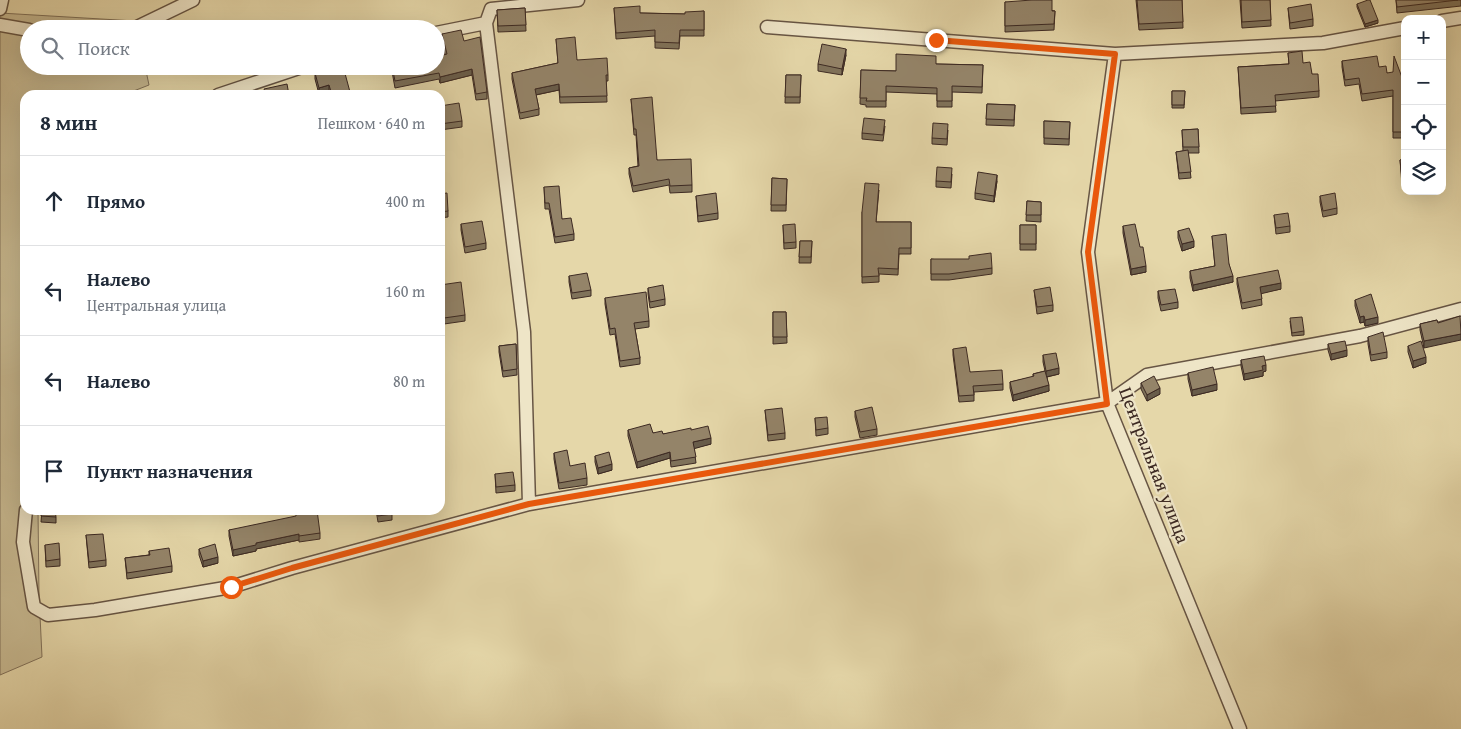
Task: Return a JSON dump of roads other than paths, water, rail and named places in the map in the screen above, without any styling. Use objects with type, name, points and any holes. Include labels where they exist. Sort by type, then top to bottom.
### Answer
[{"type":"street","points":[[0,9],[2,0]]},
{"type":"street","points":[[151,20],[192,0]]},
{"type":"street","points":[[529,504],[524,332],[486,23],[491,10],[578,0]]},
{"type":"street","points":[[1446,20],[1461,18]]},
{"type":"street","points":[[445,31],[486,23]]},
{"type":"street","points":[[0,25],[20,28]]},
{"type":"street","points":[[767,28],[1115,54],[1323,43],[1401,29]]},
{"type":"street","name":"Центральная улица","points":[[1115,54],[1088,252],[1107,404],[1240,729]]},
{"type":"street","points":[[233,90],[278,75]]},
{"type":"street","points":[[26,515],[23,542],[34,606],[48,615],[95,610],[231,587],[292,568],[529,504],[1107,404],[1146,375],[1360,336],[1461,309]]}]
